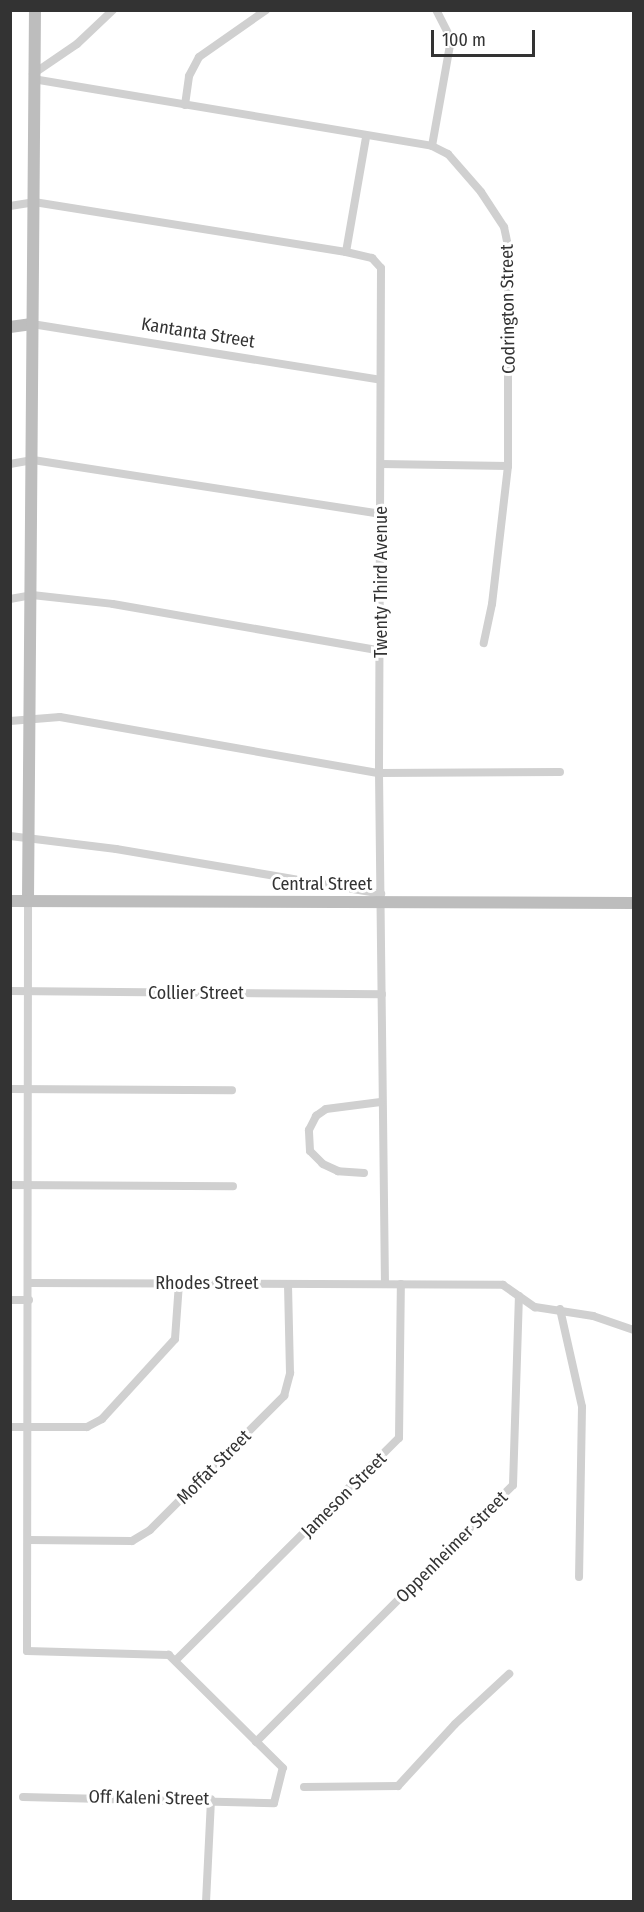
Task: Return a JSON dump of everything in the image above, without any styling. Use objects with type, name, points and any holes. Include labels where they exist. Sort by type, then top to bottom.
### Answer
[{"type":"main road","points":[[28,900],[32,718],[34,10]]},
{"type":"main road","name":"Kantanta Street","points":[[10,327],[32,324]]},
{"type":"main road","name":"Central Street","points":[[10,901],[381,898],[633,903]]},
{"type":"street","points":[[33,76],[77,44],[113,10]]},
{"type":"street","points":[[185,105],[189,76],[199,57],[266,10]]},
{"type":"street","points":[[33,76],[366,137],[432,146],[451,39],[436,10]]},
{"type":"street","points":[[10,206],[34,202],[346,252],[366,137]]},
{"type":"street","name":"Codrington Street","points":[[432,146],[448,154],[481,192],[507,236],[508,466],[492,604],[484,643]]},
{"type":"street","name":"Twenty Third Avenue","points":[[346,252],[378,262],[381,464],[379,773],[381,1102],[385,1284]]},
{"type":"street","name":"Kantanta Street","points":[[32,324],[380,380]]},
{"type":"street","points":[[10,464],[33,460],[381,514]]},
{"type":"street","points":[[381,464],[508,466]]},
{"type":"street","points":[[10,599],[32,595],[207,618],[381,651]]},
{"type":"street","points":[[10,721],[60,717],[379,773],[560,772]]},
{"type":"street","points":[[10,836],[30,836],[381,898]]},
{"type":"street","points":[[28,900],[29,1540],[27,1651],[159,1654],[177,1659],[256,1742]]},
{"type":"street","name":"Collier Street","points":[[10,991],[382,994]]},
{"type":"street","points":[[10,1089],[232,1089]]},
{"type":"street","points":[[364,1173],[338,1171],[323,1164],[310,1151],[309,1130],[316,1116],[326,1109],[381,1102]]},
{"type":"street","points":[[10,1185],[233,1186]]},
{"type":"street","name":"Rhodes Street","points":[[29,1283],[503,1285],[535,1307],[560,1309],[633,1330]]},
{"type":"street","points":[[10,1426],[87,1426],[102,1419],[175,1340],[178,1283]]},
{"type":"street","name":"Moffat Street","points":[[29,1540],[132,1540],[150,1530],[284,1396],[290,1373],[288,1284]]},
{"type":"street","name":"Jameson Street","points":[[177,1659],[399,1438],[401,1284]]},
{"type":"street","name":"Oppenheimer Street","points":[[256,1742],[513,1485],[519,1296]]},
{"type":"street","points":[[10,1300],[29,1300]]},
{"type":"street","points":[[560,1309],[582,1407],[579,1577]]},
{"type":"street","points":[[304,1787],[398,1786],[486,1692],[509,1674]]},
{"type":"street","name":"Off Kaleni Street","points":[[23,1797],[211,1799],[274,1803],[283,1768],[256,1742]]},
{"type":"street","points":[[206,1902],[211,1799]]},
{"type":"waterway","points":[[631,10],[634,13]]}]
